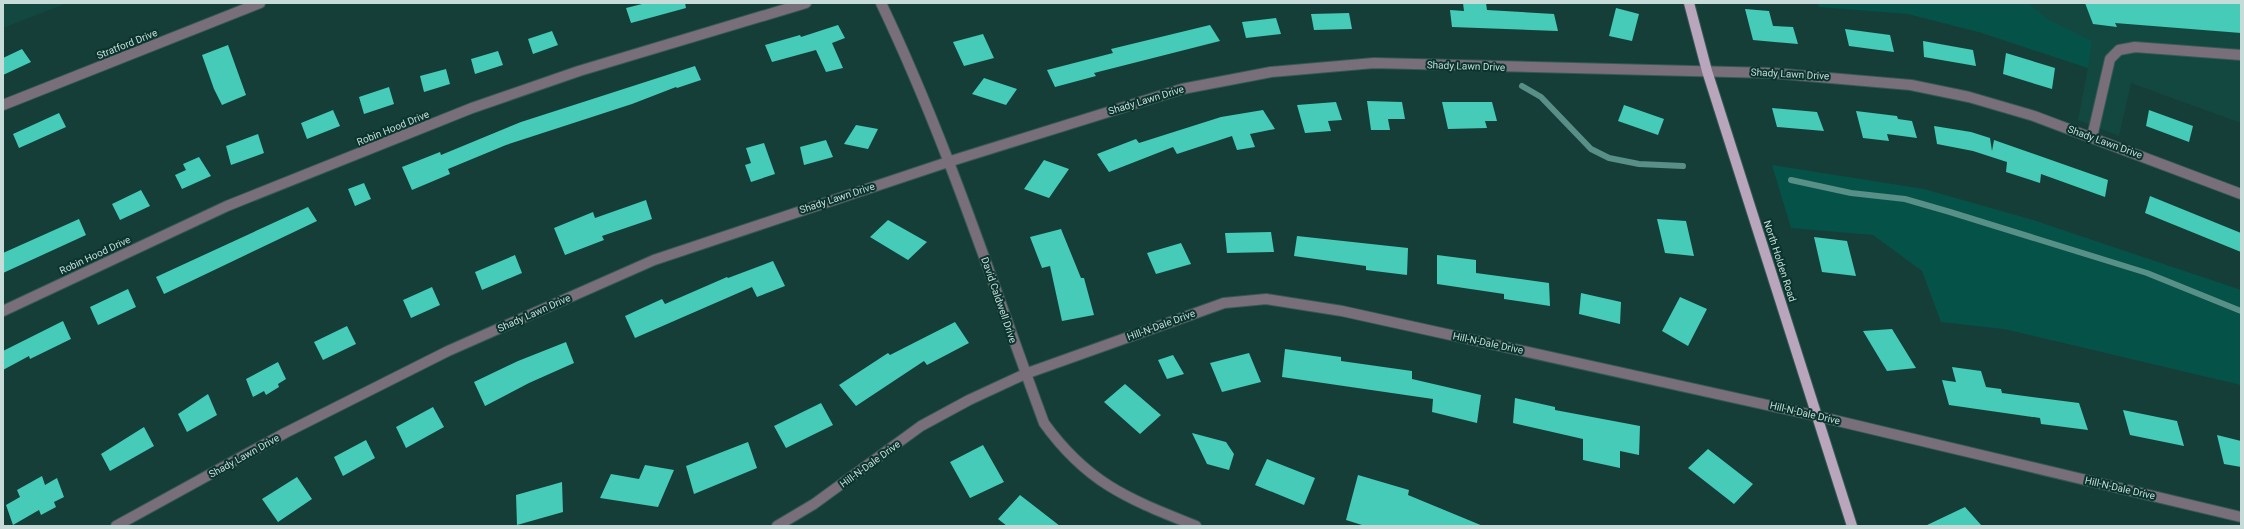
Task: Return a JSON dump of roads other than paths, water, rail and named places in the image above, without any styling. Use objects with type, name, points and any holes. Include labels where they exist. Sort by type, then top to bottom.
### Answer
[{"type":"main road","name":"North Holden Road","points":[[1689,3],[1707,71],[1852,526]]},
{"type":"street","name":"Stratford Drive","points":[[3,105],[260,3]]},
{"type":"street","name":"Robin Hood Drive","points":[[3,311],[227,206],[472,108],[579,71],[806,3]]},
{"type":"street","name":"David Caldwell Drive","points":[[881,3],[904,48],[951,161],[1025,374],[1044,423],[1057,444],[1077,465],[1108,488],[1142,504],[1196,526]]},
{"type":"street","points":[[2092,137],[2110,59],[2115,51],[2124,48],[2140,47],[2241,55]]},
{"type":"street","name":"Shady Lawn Drive","points":[[116,526],[285,433],[441,355],[654,260],[951,161],[1182,89],[1271,72],[1374,63],[1811,75],[1911,85],[1969,97],[2034,116],[2241,194]]},
{"type":"street","name":"Hill-N-Dale Drive","points":[[777,526],[814,504],[921,426],[969,400],[1025,374],[1224,303],[1266,299],[1342,311],[1817,416],[2241,517]]},
{"type":"waterway","points":[[1522,86],[1541,97],[1591,149],[1609,158],[1639,164],[1683,166]]},
{"type":"waterway","points":[[1791,180],[1851,193],[1905,199],[1950,212],[2147,273],[2241,311]]}]
